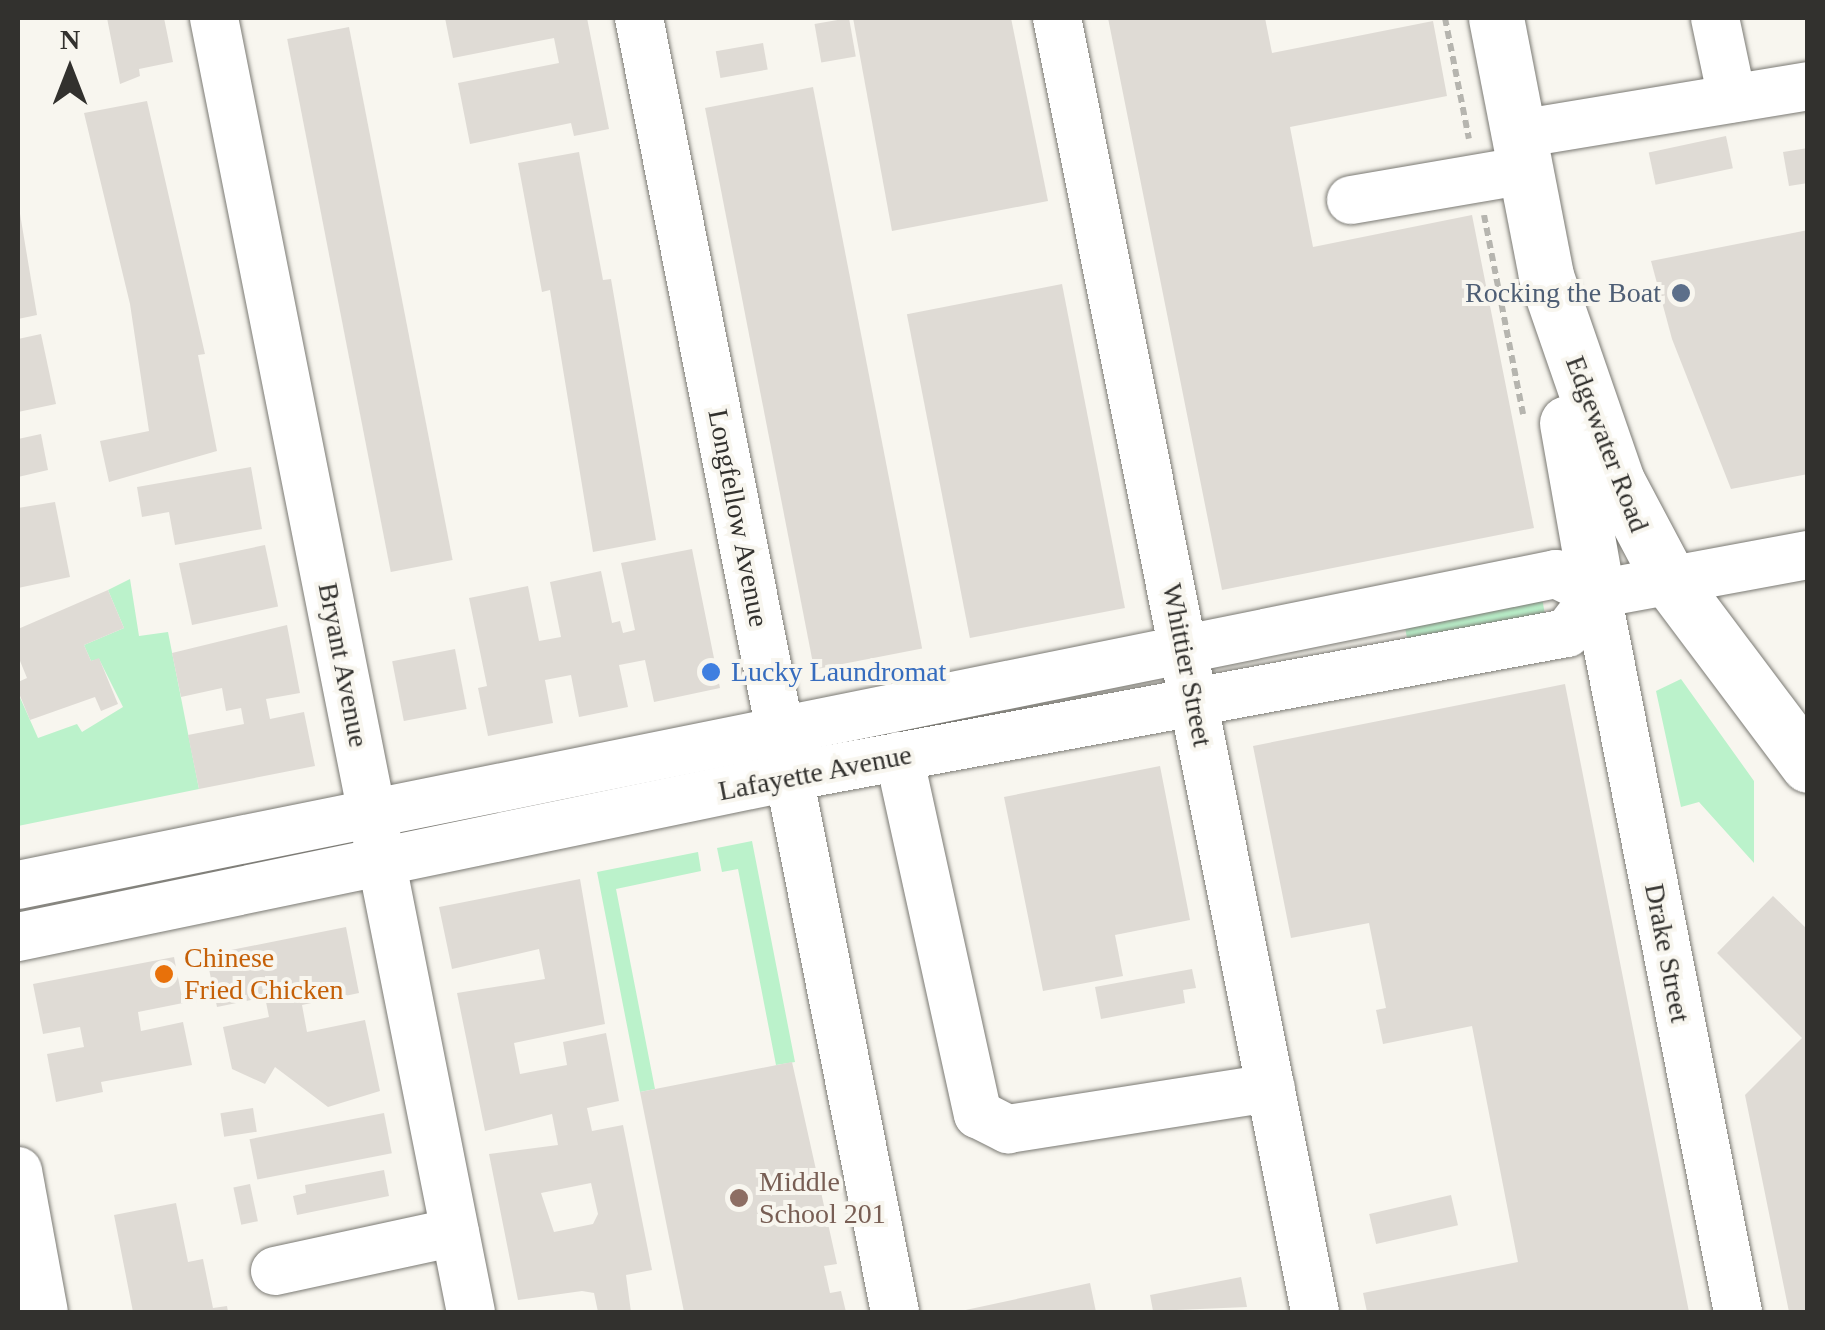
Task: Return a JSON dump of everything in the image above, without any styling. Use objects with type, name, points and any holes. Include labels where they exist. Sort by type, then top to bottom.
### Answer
[{"type":"main road","name":"Edgewater Road","points":[[1496,18],[1508,161],[1617,481],[1670,581],[1808,765]]},
{"type":"main road","points":[[1565,335],[1566,424],[1597,594]]},
{"type":"street","name":"Bryant Avenue","points":[[214,18],[471,1312]]},
{"type":"street","name":"Longfellow Avenue","points":[[639,18],[895,1312]]},
{"type":"street","name":"Whittier Street","points":[[1057,18],[1315,1312]]},
{"type":"street","points":[[1715,18],[1732,98]]},
{"type":"street","points":[[1350,200],[1508,161],[1732,98],[1808,86]]},
{"type":"street","points":[[1597,594],[1808,555]]},
{"type":"street","name":"Lafayette Avenue","points":[[18,885],[1183,645],[1556,574],[1597,594],[1567,633],[789,777],[18,938]]},
{"type":"street","name":"Drake Street","points":[[1597,594],[1738,1312]]},
{"type":"street","points":[[898,756],[978,1114],[1008,1129],[1271,1088]]},
{"type":"street","points":[[18,1171],[44,1312]]},
{"type":"street","points":[[275,1271],[455,1232]]},
{"type":"path","points":[[1445,18],[1508,161],[1524,423]]},
{"type":"green space","points":[[130,579],[139,636],[168,632],[199,789],[18,826],[18,693],[38,738],[77,724],[82,732],[123,707],[99,659],[91,661],[84,645],[124,628],[108,590]]},
{"type":"green space","points":[[1541,592],[1545,614],[1407,638],[1403,616]]},
{"type":"green space","points":[[1681,679],[1754,781],[1754,863],[1699,802],[1681,807],[1656,691]]},
{"type":"green space","points":[[752,841],[795,1062],[776,1065],[738,869],[722,872],[717,848]]},
{"type":"green space","points":[[698,852],[701,871],[616,889],[655,1089],[640,1092],[597,872]]},
{"type":"building","points":[[107,18],[164,18],[173,62],[139,69],[140,76],[120,84]]},
{"type":"building","points":[[445,18],[587,18],[609,129],[574,136],[571,123],[470,144],[458,83],[559,63],[554,38],[453,58]]},
{"type":"building","points":[[849,18],[856,56],[821,62],[815,24]]},
{"type":"building","points":[[853,18],[1011,18],[1048,201],[892,231]]},
{"type":"building","points":[[1108,18],[1265,18],[1272,53],[1433,21],[1447,96],[1290,127],[1313,247],[1472,215],[1534,528],[1222,590]]},
{"type":"building","points":[[349,27],[453,560],[391,572],[287,39]]},
{"type":"building","points":[[763,43],[768,70],[720,78],[716,51]]},
{"type":"building","points":[[813,87],[922,648],[814,669],[705,108]]},
{"type":"building","points":[[147,101],[205,354],[198,355],[217,451],[109,482],[100,441],[149,431],[130,304],[84,113]]},
{"type":"building","points":[[1726,136],[1733,168],[1656,185],[1649,152]]},
{"type":"building","points":[[1808,148],[1808,183],[1789,186],[1783,152]]},
{"type":"building","points":[[579,152],[603,280],[611,279],[656,540],[593,552],[550,290],[542,292],[518,163]]},
{"type":"building","points":[[18,202],[37,315],[18,319]]},
{"type":"building","points":[[1808,230],[1808,474],[1731,489],[1672,339],[1651,261]]},
{"type":"building","points":[[1062,284],[1125,608],[970,638],[907,314]]},
{"type":"building","points":[[41,334],[56,404],[18,412],[18,339]]},
{"type":"building","points":[[41,434],[48,470],[18,477],[18,439]]},
{"type":"building","points":[[251,467],[262,529],[175,545],[169,512],[142,517],[137,487]]},
{"type":"building","points":[[55,502],[70,577],[18,588],[18,508]]},
{"type":"building","points":[[265,545],[278,607],[192,625],[179,563]]},
{"type":"building","points":[[692,549],[720,688],[654,702],[645,660],[619,665],[628,707],[579,717],[571,675],[545,680],[553,723],[488,736],[478,688],[487,686],[469,598],[528,586],[539,641],[561,637],[550,582],[601,571],[612,623],[620,621],[623,633],[635,630],[621,563]]},
{"type":"building","points":[[108,590],[124,628],[84,645],[91,661],[99,658],[118,704],[101,711],[95,697],[30,720],[18,691],[18,682],[27,678],[18,656],[18,629]]},
{"type":"building","points":[[287,625],[300,693],[266,699],[270,719],[304,712],[315,766],[199,789],[188,735],[244,724],[241,708],[226,711],[222,688],[181,697],[172,653]]},
{"type":"building","points":[[455,649],[467,709],[404,721],[392,661]]},
{"type":"building","points":[[1565,684],[1689,1312],[1367,1312],[1363,1293],[1518,1262],[1472,1026],[1383,1044],[1376,1010],[1386,1008],[1369,923],[1291,938],[1253,746]]},
{"type":"building","points":[[1160,766],[1190,920],[1115,935],[1123,976],[1043,991],[1004,797]]},
{"type":"building","points":[[580,879],[605,1024],[514,1043],[520,1074],[567,1065],[563,1042],[606,1033],[619,1101],[587,1108],[592,1131],[623,1125],[652,1270],[626,1275],[631,1312],[598,1312],[594,1293],[582,1291],[518,1300],[489,1154],[558,1145],[552,1114],[485,1131],[457,993],[545,979],[539,949],[452,969],[439,907]],"holes":[[[591,1183],[598,1214],[593,1224],[554,1232],[541,1193]]]},
{"type":"building","points":[[1773,896],[1808,930],[1808,1312],[1789,1312],[1745,1095],[1802,1038],[1717,953]]},
{"type":"building","points":[[346,927],[359,993],[302,1005],[307,1032],[365,1020],[380,1091],[328,1107],[275,1067],[265,1084],[232,1069],[223,1027],[269,1017],[265,997],[217,1007],[206,955]]},
{"type":"building","points":[[174,957],[183,1003],[138,1012],[141,1031],[183,1022],[192,1065],[101,1082],[103,1092],[56,1102],[47,1054],[84,1047],[80,1027],[43,1034],[33,984]]},
{"type":"building","points":[[1192,969],[1196,988],[1183,990],[1185,1003],[1101,1019],[1095,987]]},
{"type":"building","points":[[792,1062],[837,1264],[824,1266],[830,1293],[841,1291],[846,1312],[684,1312],[640,1092]]},
{"type":"building","points":[[253,1108],[257,1132],[224,1137],[220,1113]]},
{"type":"building","points":[[384,1113],[392,1153],[257,1179],[250,1139]]},
{"type":"building","points":[[384,1170],[389,1196],[297,1215],[293,1196],[306,1193],[305,1185]]},
{"type":"building","points":[[250,1184],[258,1221],[241,1225],[233,1188]]},
{"type":"building","points":[[1451,1195],[1458,1225],[1376,1244],[1369,1214]]},
{"type":"building","points":[[176,1203],[188,1262],[203,1259],[213,1308],[227,1306],[228,1312],[133,1312],[114,1215]]},
{"type":"building","points":[[1241,1277],[1247,1307],[1153,1311],[1150,1295]]},
{"type":"building","points":[[1090,1283],[1096,1312],[961,1312],[961,1311]]},
{"type":"place","name":"Rocking the Boat","points":[[1681,293]]},
{"type":"place","name":"Lucky Laundromat","points":[[711,672]]},
{"type":"place","name":"Chinese Fried Chicken","points":[[164,974]]},
{"type":"place","name":"Middle School 201","points":[[739,1198]]}]
